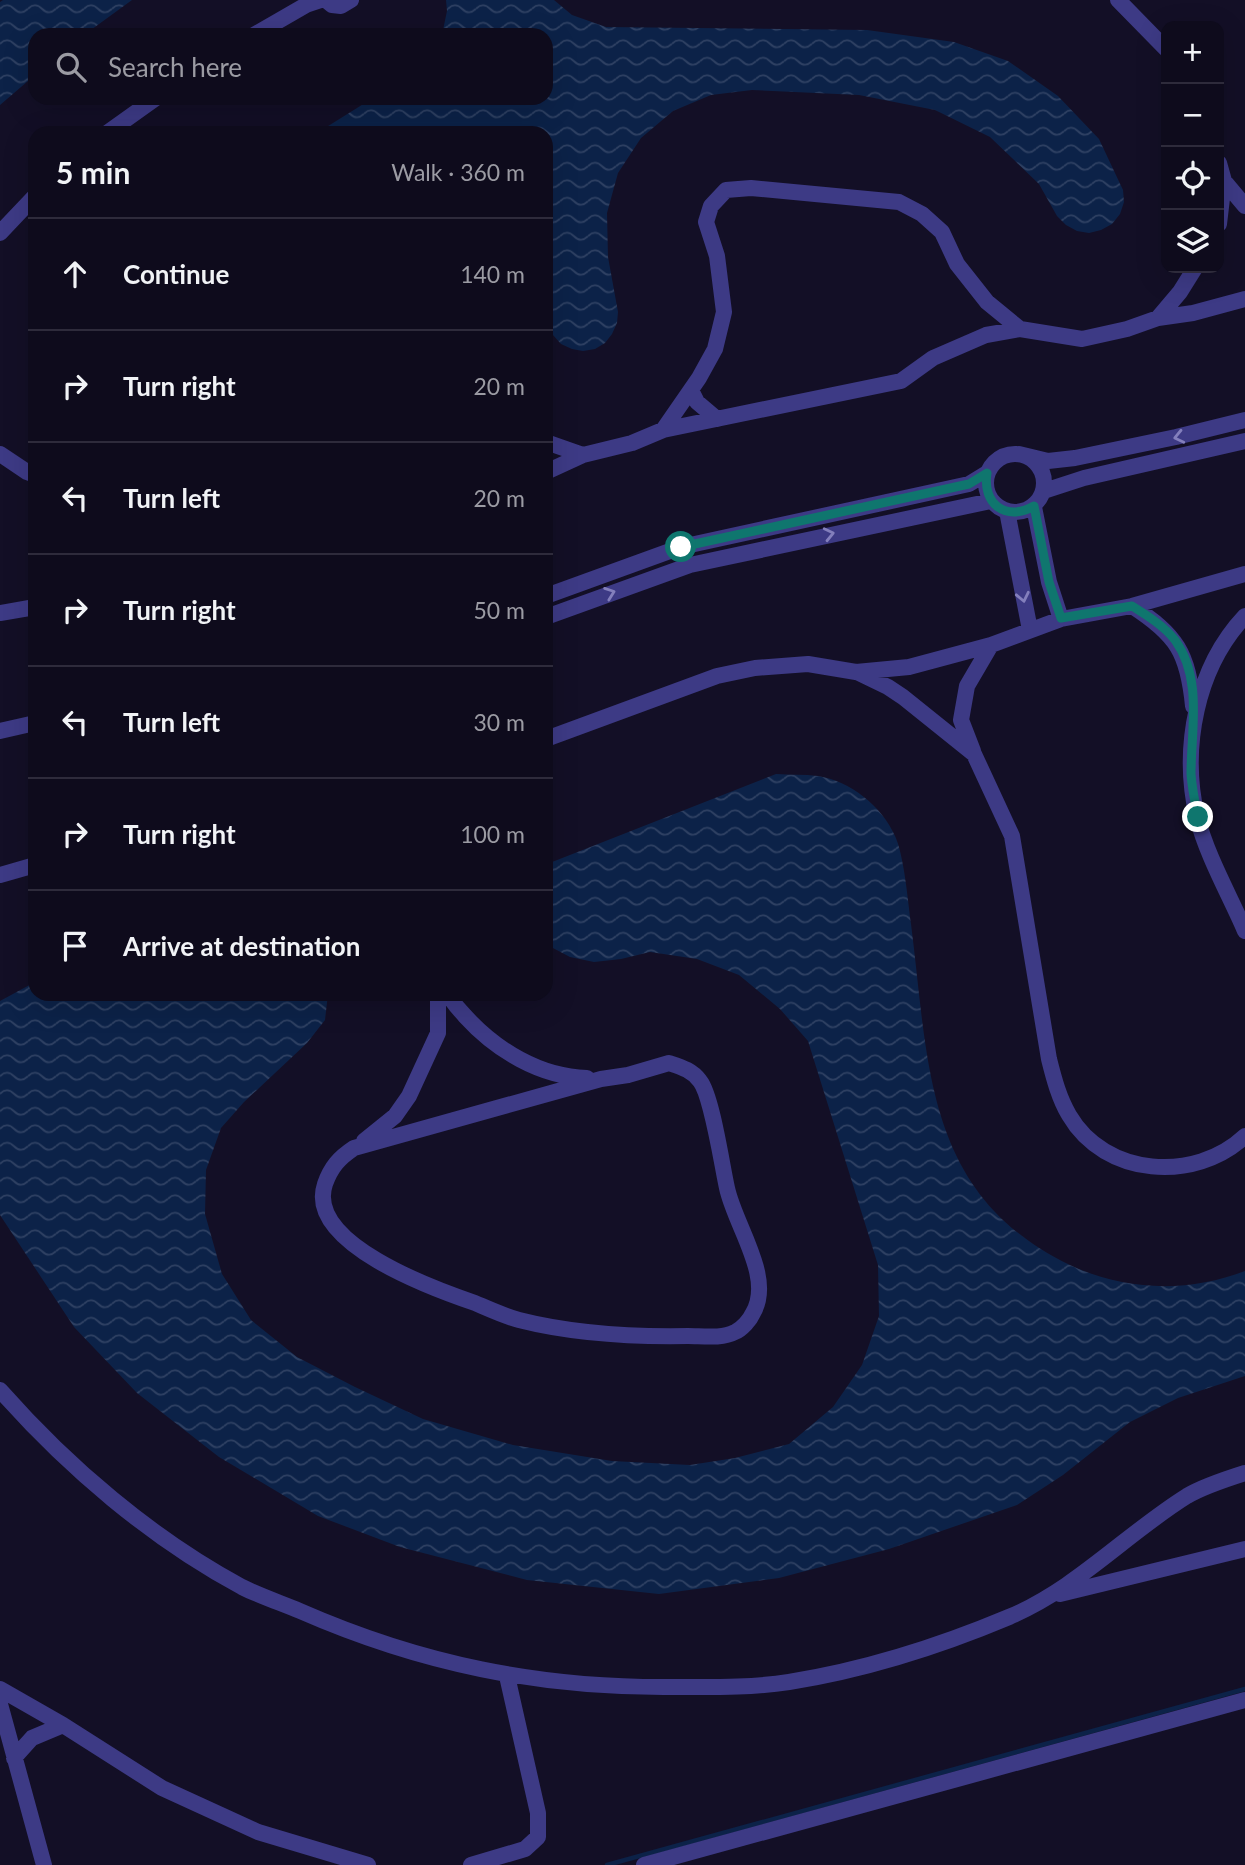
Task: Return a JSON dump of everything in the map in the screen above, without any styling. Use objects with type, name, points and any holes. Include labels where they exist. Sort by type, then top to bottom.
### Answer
[{"type":"street","points":[[266,28],[306,5],[321,0]]},
{"type":"street","points":[[326,0],[336,6],[346,5],[351,0]]},
{"type":"street","points":[[1118,0],[1161,44]]},
{"type":"street","points":[[117,126],[146,105]]},
{"type":"street","points":[[1224,181],[1245,206]]},
{"type":"street","points":[[663,430],[715,349],[724,312],[717,256],[706,222],[711,206],[726,190],[751,188],[899,202],[922,214],[942,232],[957,264],[987,302],[1020,328]]},
{"type":"street","points":[[0,233],[28,203]]},
{"type":"street","points":[[1158,318],[1192,273]]},
{"type":"street","points":[[553,469],[583,455],[632,443],[663,430],[901,381],[933,358],[986,335],[1020,328],[1082,339],[1127,329],[1158,318],[1193,313],[1245,299]]},
{"type":"street","points":[[691,390],[698,402],[717,419]]},
{"type":"street","points":[[553,593],[681,547],[969,484],[987,473],[1000,458],[1020,454],[1048,461],[1075,458],[1176,438],[1245,420]]},
{"type":"street","points":[[1044,491],[1084,478],[1245,441]]},
{"type":"street","points":[[553,444],[583,455]]},
{"type":"street","points":[[0,454],[28,472]]},
{"type":"street","points":[[987,473],[986,483],[991,500],[1007,511],[1016,513],[1034,506],[1044,491],[1045,481],[1037,463],[1020,454]]},
{"type":"street","points":[[553,614],[690,565],[991,500]]},
{"type":"street","points":[[1034,506],[1049,582],[1061,618]]},
{"type":"street","points":[[1007,511],[1030,630]]},
{"type":"street","points":[[553,736],[717,676],[755,668],[808,664],[856,672],[909,667],[991,645],[1061,618],[1132,606],[1245,574]]},
{"type":"street","points":[[1132,606],[1156,621],[1175,641],[1190,673],[1195,722]]},
{"type":"street","points":[[0,613],[28,608]]},
{"type":"street","points":[[1245,616],[1214,659],[1200,694],[1191,776],[1198,817],[1245,931]]},
{"type":"street","points":[[991,645],[967,685],[961,720],[1012,836],[1049,1059],[1057,1089],[1070,1117],[1084,1135],[1106,1151],[1132,1164],[1157,1168],[1184,1167],[1209,1159],[1235,1146],[1245,1136]]},
{"type":"street","points":[[856,672],[896,692],[974,754]]},
{"type":"street","points":[[0,731],[28,725]]},
{"type":"street","points":[[0,875],[28,867]]},
{"type":"street","points":[[354,1148],[601,1079],[669,1063],[687,1069],[701,1082],[709,1104],[731,1205],[760,1279],[760,1297],[754,1312],[735,1332],[720,1336],[650,1337],[585,1331],[519,1320],[448,1294],[382,1263],[358,1248],[339,1231],[327,1213],[322,1194],[328,1178],[335,1164],[354,1148],[395,1116],[409,1096],[438,1033],[438,1001]]},
{"type":"street","points":[[452,1001],[473,1025],[503,1050],[535,1067],[569,1078],[601,1079]]},
{"type":"street","points":[[0,1391],[108,1495],[164,1538],[243,1587],[329,1624],[406,1652],[507,1676],[586,1685],[723,1687],[788,1683],[917,1651],[1010,1617],[1051,1596],[1190,1494],[1245,1473]]},
{"type":"street","points":[[1051,1596],[1245,1549]]},
{"type":"street","points":[[471,1865],[526,1849],[538,1837],[538,1814],[507,1676]]},
{"type":"street","points":[[0,1689],[63,1725],[162,1788],[258,1832],[368,1865]]},
{"type":"street","points":[[645,1865],[1245,1700]]},
{"type":"street","points":[[0,1704],[44,1865]]},
{"type":"street","points":[[14,1758],[32,1738],[63,1725]]},
{"type":"water","points":[[132,0],[94,28],[28,28],[28,81],[0,105],[0,2]]},
{"type":"water","points":[[446,0],[554,0],[572,15],[606,27],[867,30],[954,42],[1008,61],[1058,96],[1099,139],[1123,190],[1124,202],[1120,214],[1112,224],[1089,233],[1077,231],[1057,216],[1039,184],[990,137],[935,110],[859,95],[752,90],[711,95],[673,111],[641,138],[618,173],[607,213],[608,257],[618,312],[617,323],[605,343],[595,349],[572,349],[561,344],[553,335],[553,126],[328,126],[362,105],[553,105],[553,28],[443,28]]},
{"type":"water","points":[[776,774],[830,779],[864,797],[889,825],[901,855],[931,1075],[942,1121],[960,1163],[986,1202],[1022,1236],[1070,1265],[1091,1274],[1135,1284],[1179,1286],[1245,1271],[1245,1376],[1178,1398],[1130,1422],[1063,1475],[1017,1505],[889,1549],[779,1578],[659,1594],[527,1580],[400,1547],[318,1516],[219,1457],[137,1393],[74,1327],[0,1215],[0,1001],[28,986],[28,1001],[327,1001],[325,1020],[307,1043],[244,1102],[221,1128],[206,1170],[205,1214],[222,1274],[251,1320],[297,1357],[423,1419],[513,1445],[612,1461],[690,1465],[735,1458],[789,1444],[833,1407],[862,1365],[879,1316],[878,1265],[808,1041],[780,1009],[739,975],[697,959],[650,952],[594,962],[570,957],[553,948],[553,862]]},
{"type":"waterway","points":[[607,1865],[1245,1689]]},
{"type":"route","points":[[681,547],[969,484],[987,473],[987,492],[998,507],[1016,513],[1034,506],[1049,582],[1061,618],[1132,606],[1156,621],[1175,641],[1190,673],[1195,722],[1191,776],[1198,817]]}]
